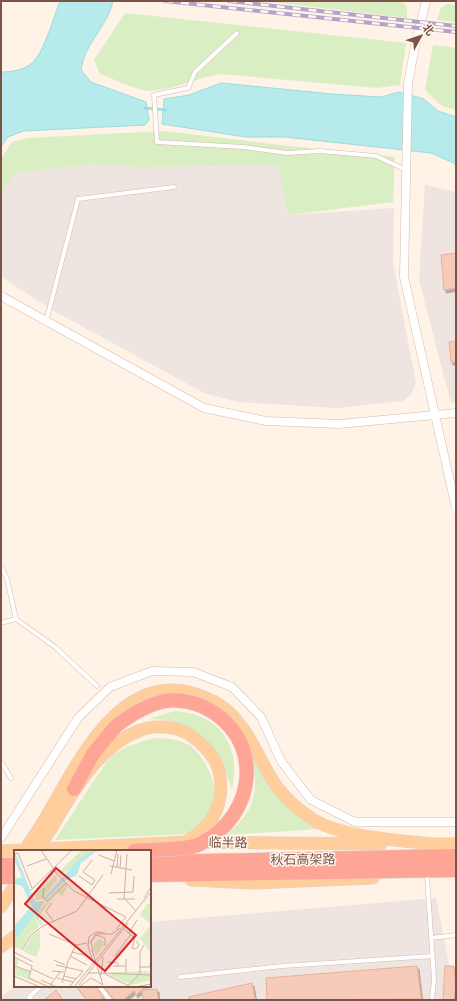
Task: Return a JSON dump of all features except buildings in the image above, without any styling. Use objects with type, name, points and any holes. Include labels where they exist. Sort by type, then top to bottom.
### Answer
[{"type":"highway","points":[[74,789],[93,754],[115,727],[132,714],[147,706],[166,701],[182,700],[213,712],[227,725],[237,738],[243,751],[247,781],[244,794],[225,827],[199,845],[145,850]]},
{"type":"highway","name":"秋石高架路","points":[[151,862],[456,856]]},
{"type":"highway","points":[[1,865],[14,865]]},
{"type":"highway","name":"秋石高架路","points":[[151,875],[456,870]]},
{"type":"highway","points":[[1,877],[14,877]]},
{"type":"main road","points":[[37,850],[47,826],[100,730],[118,712],[137,700],[152,693],[168,689],[200,695],[216,701],[228,710],[252,741],[278,788],[292,804],[313,819],[328,827],[365,835],[432,844]]},
{"type":"main road","points":[[25,850],[47,826],[97,761],[126,737],[141,730],[161,727],[178,729],[192,736],[213,758],[220,775],[217,808],[212,820],[201,833],[186,842]]},
{"type":"main road","name":"临半路","points":[[22,850],[186,842],[456,844]]},
{"type":"main road","name":"临半路","points":[[1,851],[14,850]]},
{"type":"main road","points":[[1,886],[14,866]]},
{"type":"main road","points":[[151,879],[252,883],[456,874]]},
{"type":"main road","points":[[1,886],[14,885]]},
{"type":"main road","points":[[1,907],[14,887]]},
{"type":"main road","points":[[1,947],[14,937]]},
{"type":"street","points":[[426,1],[415,46],[408,84],[405,158],[407,171],[404,277],[456,508]]},
{"type":"street","points":[[1,296],[204,408],[266,421],[339,424],[456,414]]},
{"type":"street","points":[[1,838],[78,718],[110,688],[152,671],[193,672],[232,687],[261,718],[281,761],[311,800],[355,822],[456,822]]},
{"type":"lane","points":[[237,33],[195,72],[188,88],[154,95],[157,142],[243,147],[287,153],[320,151],[376,156],[407,171]]},
{"type":"lane","points":[[46,322],[78,199],[174,187]]},
{"type":"lane","points":[[1,566],[7,579],[16,619],[55,647],[97,686]]},
{"type":"lane","points":[[1,623],[16,619]]},
{"type":"lane","points":[[1,762],[11,778]]},
{"type":"lane","points":[[427,876],[434,979],[432,1000]]},
{"type":"lane","points":[[431,938],[456,935]]},
{"type":"lane","points":[[180,977],[283,966],[432,956]]},
{"type":"lane","points":[[32,1000],[29,996],[41,987]]},
{"type":"lane","points":[[100,987],[110,1000]]},
{"type":"shaded area","points":[[94,164],[277,165],[289,215],[394,208],[393,263],[416,383],[411,394],[403,401],[337,408],[238,402],[204,393],[54,311],[1,277],[1,194],[14,173]]},
{"type":"shaded area","points":[[425,185],[456,192],[456,403],[451,403],[419,280]]},
{"type":"shaded area","points":[[436,898],[456,1000],[1,1000],[1,997],[14,987],[151,987],[151,922]]},
{"type":"green space","points":[[262,1],[400,1],[407,6],[407,18]]},
{"type":"green space","points":[[447,4],[456,5],[456,22],[437,20],[441,8]]},
{"type":"green space","points":[[125,13],[406,43],[400,85],[377,88],[222,74],[159,90],[150,91],[139,89],[100,74],[94,60]]},
{"type":"green space","points":[[433,45],[456,48],[456,110],[442,106],[425,90]]},
{"type":"green space","points":[[164,131],[395,157],[393,202],[289,215],[277,165],[139,167],[94,164],[14,173],[1,194],[1,159],[12,142],[28,138]]},
{"type":"green space","points":[[175,711],[193,714],[210,721],[225,736],[233,756],[234,778],[232,789],[212,748],[196,733],[176,722],[148,719]]},
{"type":"green space","points":[[153,738],[163,738],[188,744],[205,763],[213,784],[214,799],[209,814],[199,826],[186,834],[55,840],[103,767],[113,755],[126,747]]},
{"type":"green space","points":[[253,757],[273,790],[287,807],[295,815],[318,829],[226,835],[244,817],[253,800],[255,791],[255,770]]},
{"type":"water","points":[[60,1],[113,1],[106,19],[91,43],[83,61],[81,70],[91,82],[146,102],[149,120],[145,125],[23,131],[8,137],[1,147],[1,72],[22,69],[33,62],[45,42]]},
{"type":"water","points":[[221,83],[332,94],[381,97],[399,92],[424,99],[438,111],[456,117],[456,164],[431,153],[285,137],[246,137],[162,124],[164,99],[189,95]]},
{"type":"waterway","points":[[145,108],[166,110]]},
{"type":"railway","points":[[165,1],[456,32]]},
{"type":"railway","points":[[229,1],[456,26]]}]
